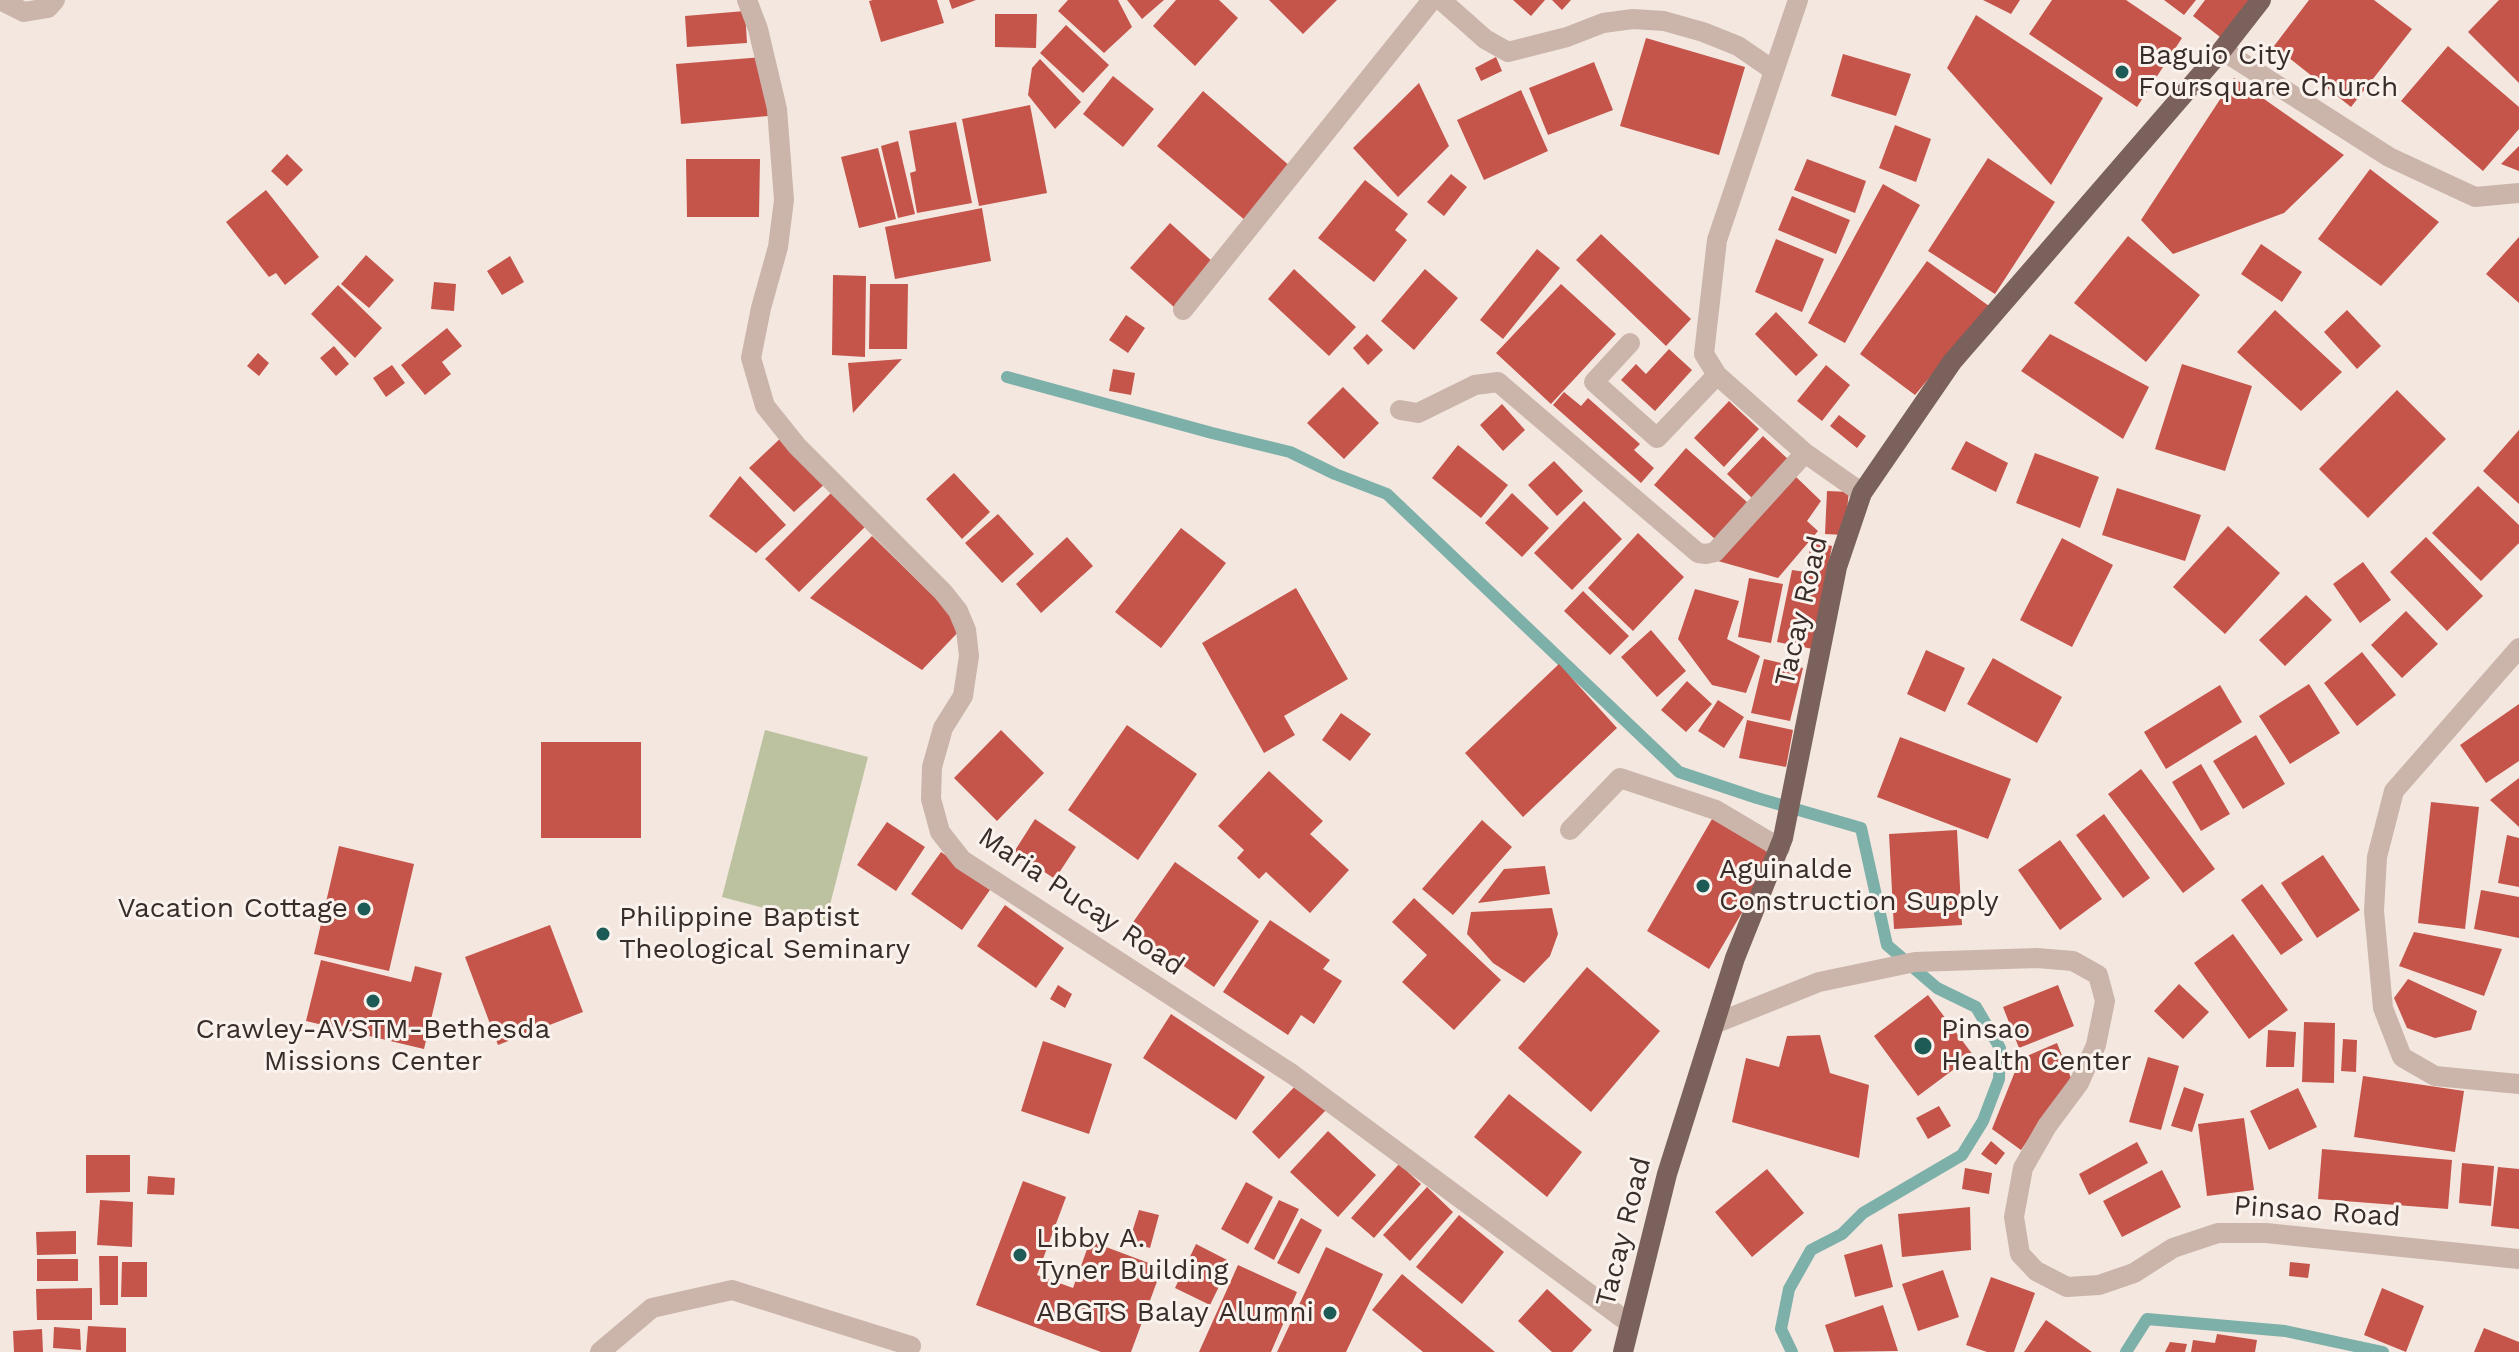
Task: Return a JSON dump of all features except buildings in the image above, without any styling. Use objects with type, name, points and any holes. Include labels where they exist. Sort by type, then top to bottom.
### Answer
[{"type":"main road","name":"Tacay Road","points":[[1623,1352],[1667,1174],[1735,958],[1782,843],[1837,567],[1862,493],[1952,362],[2222,50],[2261,0]]},
{"type":"street","points":[[0,0],[24,12],[48,8],[55,0]]},
{"type":"street","name":"Maria Pucay Road","points":[[747,0],[758,29],[777,109],[784,200],[778,247],[751,358],[765,406],[797,446],[943,592],[958,611],[966,630],[969,656],[963,696],[943,728],[932,767],[931,799],[940,832],[962,860],[1292,1074],[1629,1323]]},
{"type":"street","points":[[1183,310],[1432,0]]},
{"type":"street","points":[[1441,0],[1485,39],[1508,52],[1567,37],[1603,23],[1633,19],[1664,21],[1738,46],[1773,70]]},
{"type":"street","points":[[1798,0],[1717,240],[1704,354],[1717,375],[1805,453],[1862,493]]},
{"type":"street","points":[[2222,50],[2389,157],[2475,197],[2519,193]]},
{"type":"street","points":[[1630,343],[1594,382],[1657,438],[1717,375]]},
{"type":"street","points":[[1400,410],[1418,413],[1475,385],[1498,382],[1698,553],[1706,554],[1715,552],[1805,453]]},
{"type":"street","points":[[2519,648],[2394,791],[2377,857],[2374,911],[2383,1008],[2402,1057],[2435,1076],[2519,1084]]},
{"type":"street","points":[[1570,830],[1620,778],[1716,810],[1782,843]]},
{"type":"street","name":"Pinsao Road","points":[[1714,1024],[1819,982],[1915,962],[2006,958],[2073,961],[2098,975],[2105,1001],[2096,1045],[2079,1083],[2047,1126],[2023,1168],[2014,1217],[2020,1254],[2036,1271],[2067,1287],[2099,1285],[2134,1273],[2173,1248],[2218,1233],[2266,1233],[2519,1259]]},
{"type":"street","points":[[600,1352],[652,1308],[732,1290],[911,1346]]},
{"type":"green space","points":[[765,730],[868,757],[825,924],[722,897]]},
{"type":"waterway","points":[[1007,377],[1290,452],[1387,494],[1679,772],[1861,828],[1887,945],[1937,988],[1976,1007],[2000,1048],[1999,1079],[1983,1121],[1962,1155],[1863,1213],[1842,1234],[1811,1250],[1789,1289],[1781,1329],[1792,1352]]},
{"type":"waterway","points":[[2126,1352],[2147,1319],[2285,1331],[2383,1352]]},
{"type":"place","name":"Baguio City Foursquare Church","points":[[2122,72]]},
{"type":"place","name":"Aguinalde Construction Supply","points":[[1703,886]]},
{"type":"place","name":"Vacation Cottage","points":[[364,909]]},
{"type":"place","name":"Philippine Baptist Theological Seminary","points":[[603,934]]},
{"type":"place","name":"Crawley-AVSTM-Bethesda Missions Center","points":[[373,1001]]},
{"type":"place","name":"Pinsao Health Center","points":[[1923,1046]]},
{"type":"place","name":"Libby A. Tyner Building","points":[[1020,1255]]},
{"type":"place","name":"ABGTS Balay Alumni","points":[[1330,1313]]}]
